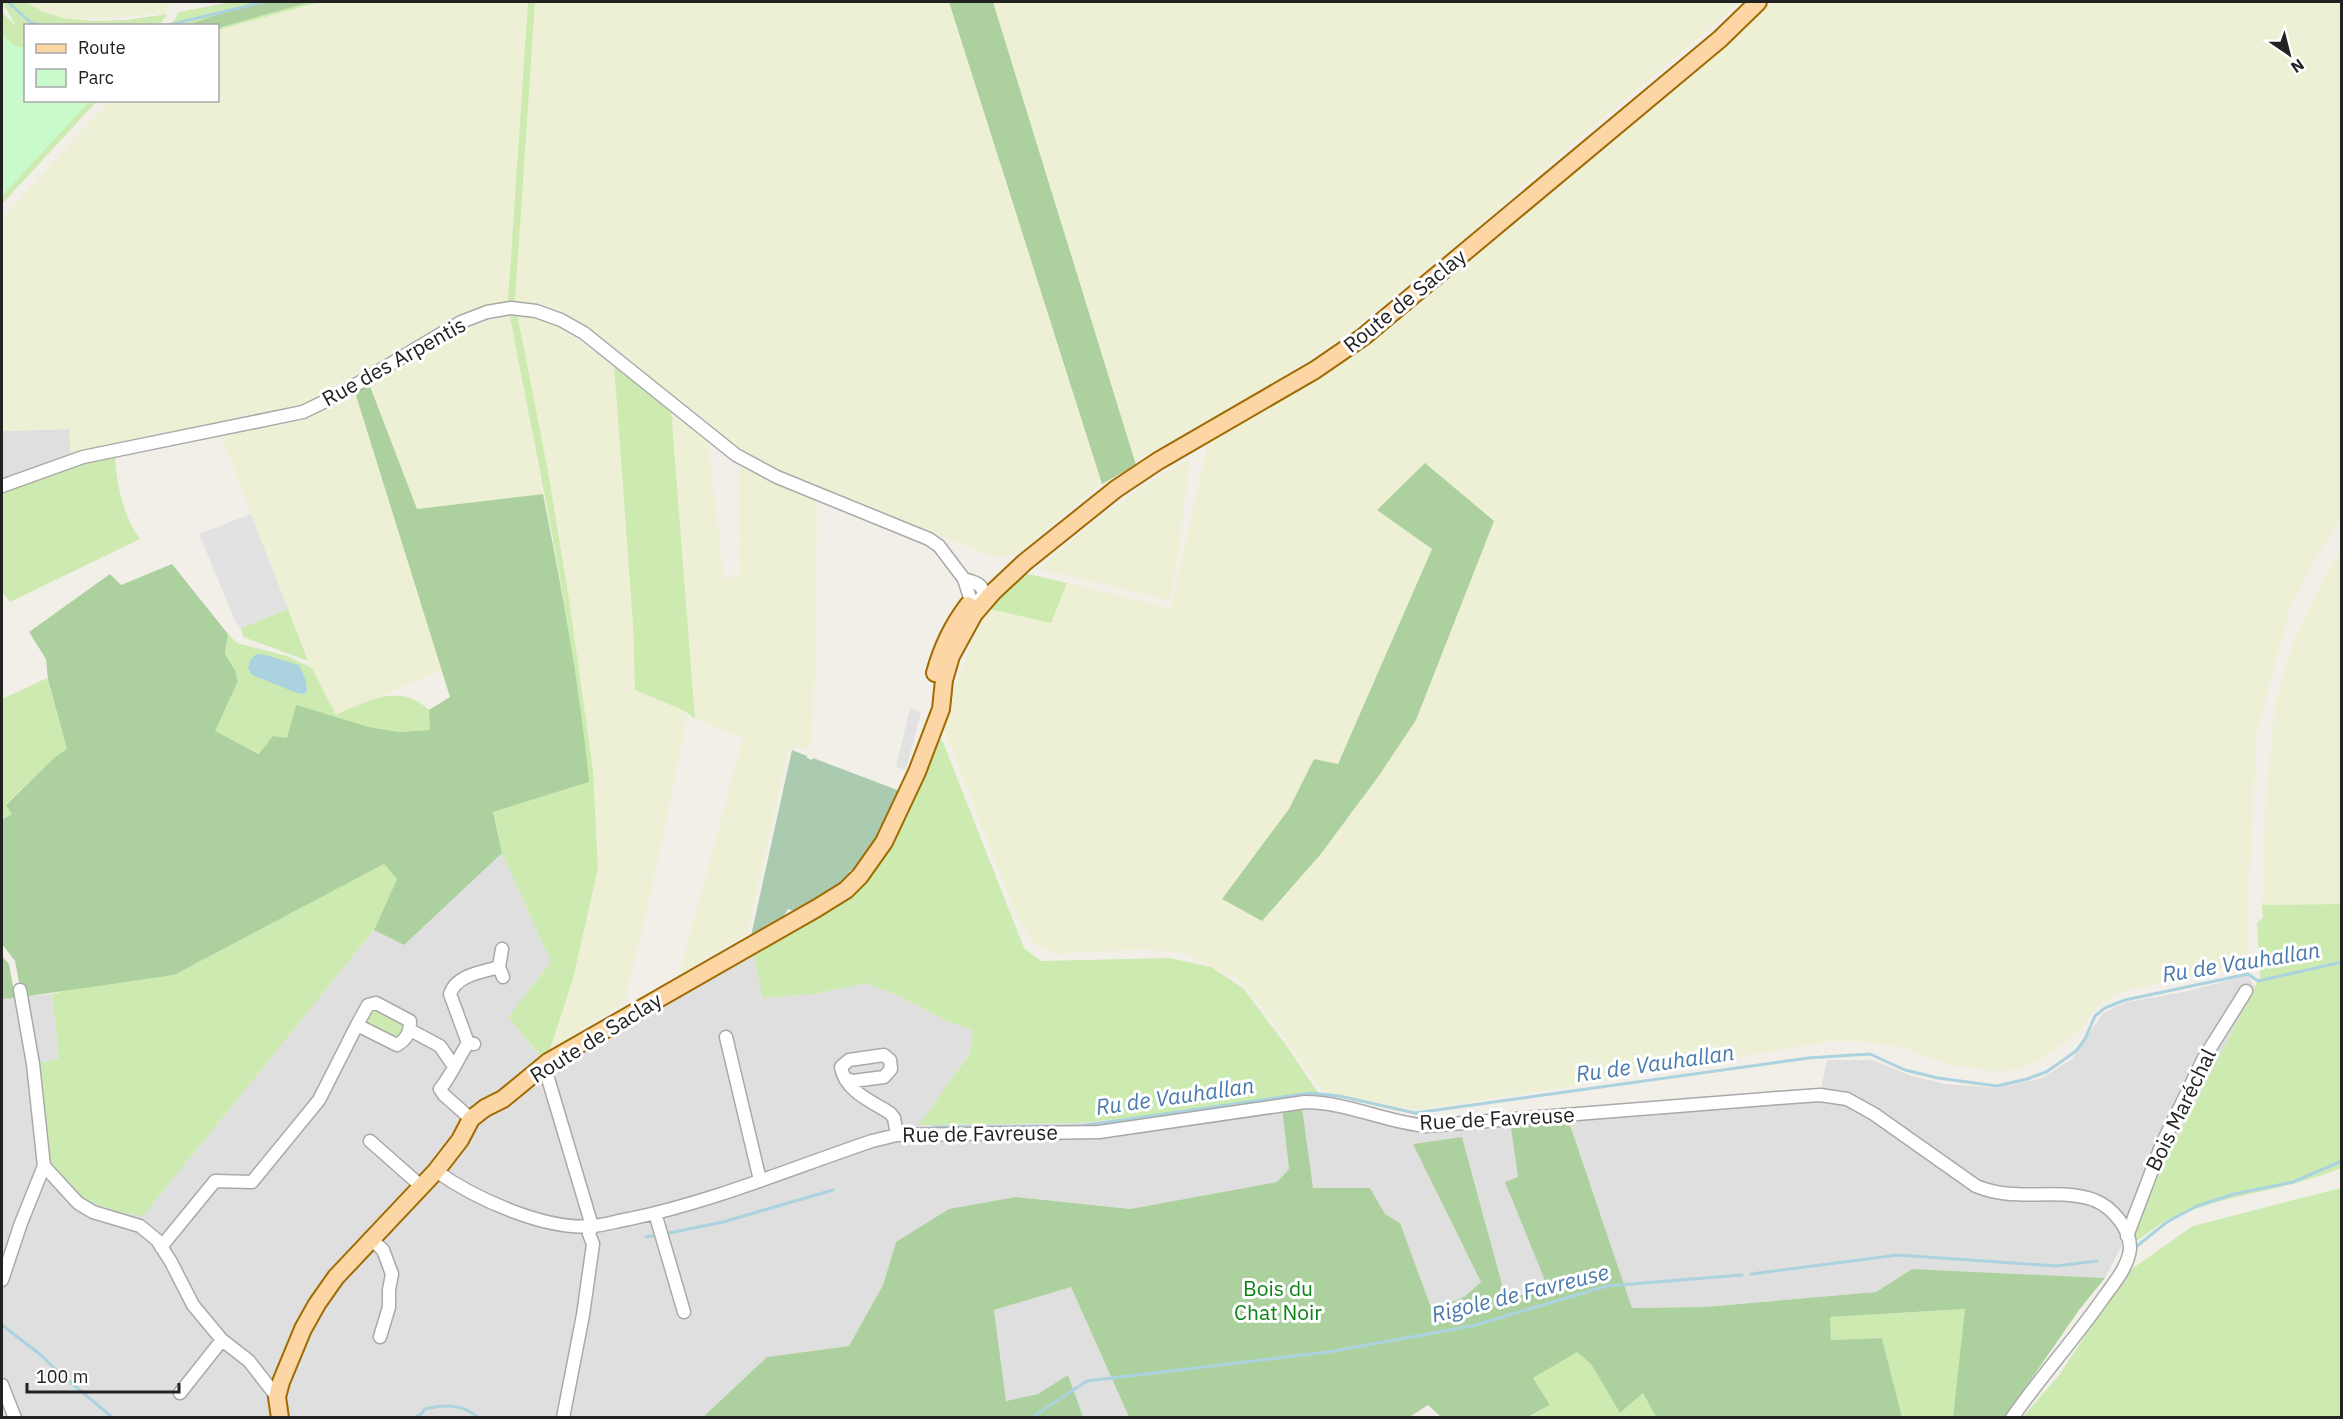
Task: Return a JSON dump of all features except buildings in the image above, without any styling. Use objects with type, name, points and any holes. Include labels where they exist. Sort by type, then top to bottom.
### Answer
[{"type":"main road","name":"Route de Saclay","points":[[280,1418],[277,1397],[292,1355],[317,1304],[336,1277],[436,1171],[460,1140],[471,1119],[485,1108],[503,1100],[544,1065],[846,890],[860,876],[884,842],[917,772],[932,727],[941,709],[944,680],[951,656],[963,631],[984,602],[1025,562],[1085,512],[1138,473],[1315,370],[1363,337],[1720,39],[1758,2]]},
{"type":"main road","name":"Route de Saclay","points":[[932,727],[933,678],[942,648],[953,625],[983,588],[1025,562]]},
{"type":"street","name":"Rue des Arpentis","points":[[2,486],[83,457],[303,412],[342,393],[461,322],[487,312],[511,308],[536,311],[561,320],[584,333],[736,455],[755,466],[929,539],[939,546],[964,579],[971,601]]},
{"type":"street","name":"Rue des Arpentis","points":[[964,579],[976,582],[983,588]]},
{"type":"street","name":"Route de Saclay","points":[[963,631],[964,621],[984,594],[983,588]]},
{"type":"street","points":[[471,1119],[440,1089],[448,1080],[453,1065],[471,1043],[450,994],[452,987],[461,979],[501,972],[502,949]]},
{"type":"street","points":[[2,1280],[13,1242],[44,1166],[33,1064],[20,990]]},
{"type":"street","name":"Bois Maréchal","points":[[2012,1418],[2074,1340],[2118,1277],[2129,1254],[2127,1236],[2162,1144],[2204,1058],[2246,991]]},
{"type":"street","points":[[161,1247],[214,1181],[252,1182],[319,1100],[357,1025],[368,1005],[376,1003],[410,1020],[410,1030],[404,1041],[398,1045],[357,1025]]},
{"type":"street","points":[[410,1030],[440,1046],[453,1065]]},
{"type":"street","points":[[726,1037],[760,1180]]},
{"type":"street","points":[[544,1065],[592,1226],[589,1234],[593,1244],[583,1315],[563,1418]]},
{"type":"street","points":[[846,1080],[854,1090],[891,1113],[897,1135]]},
{"type":"street","name":"Rue de Favreuse","points":[[436,1171],[468,1192],[525,1215],[553,1222],[592,1226],[655,1214],[872,1141],[897,1135],[1099,1132],[1305,1102],[1321,1102],[1403,1124],[1426,1126],[1820,1095],[1847,1100],[1874,1114],[1976,1186],[2002,1194],[2069,1196],[2090,1199],[2116,1216],[2127,1236]]},
{"type":"street","points":[[370,1141],[421,1186]]},
{"type":"street","points":[[44,1166],[78,1203],[93,1212],[140,1226],[157,1240],[176,1270],[193,1305],[222,1340],[249,1361],[277,1397]]},
{"type":"street","points":[[655,1214],[684,1312]]},
{"type":"street","points":[[371,1239],[383,1250],[392,1274],[388,1290],[389,1307],[380,1337]]},
{"type":"street","points":[[180,1393],[222,1340]]},
{"type":"street","points":[[2,1385],[15,1418]]},
{"type":"shaded area","points":[[70,429],[71,457],[2,483],[2,431]]},
{"type":"shaded area","points":[[251,514],[288,609],[241,628],[235,621],[199,534]]},
{"type":"shaded area","points":[[910,708],[921,712],[906,770],[896,767]]},
{"type":"shaded area","points":[[502,853],[551,962],[508,1017],[551,1070],[752,950],[764,998],[815,994],[867,983],[903,998],[944,1020],[973,1030],[970,1052],[920,1125],[1077,1123],[1202,1111],[1319,1094],[1324,1109],[1383,1123],[1819,1098],[1827,1060],[1872,1060],[1912,1076],[1945,1084],[1996,1088],[2042,1078],[2072,1059],[2103,1013],[2127,1002],[2189,991],[2248,975],[2255,988],[2105,1278],[1912,1269],[1876,1292],[1705,1307],[1632,1308],[1568,1119],[1512,1128],[1519,1177],[1506,1183],[1549,1288],[1506,1299],[1462,1137],[1481,1282],[1464,1297],[1432,1310],[1400,1223],[1385,1214],[1370,1188],[1312,1189],[1302,1109],[1282,1110],[1289,1169],[1277,1182],[1130,1209],[1016,1197],[896,1242],[883,1285],[849,1346],[767,1357],[702,1418],[2,1417],[2,999],[52,994],[59,1059],[37,1063],[143,1216],[374,930],[404,945]]},
{"type":"shaded area","points":[[1071,1287],[1129,1417],[1083,1417],[1067,1376],[1038,1394],[1006,1401],[994,1310]]},
{"type":"green space","points":[[2,2],[26,2],[44,12],[63,18],[91,21],[127,20],[167,14],[161,24],[24,24],[24,102],[96,102],[2,204],[2,12],[16,26]]},
{"type":"green space","points":[[25,2],[172,2],[165,13],[68,21]]},
{"type":"green space","points":[[232,2],[320,2],[219,30],[219,24],[172,24],[179,12]]},
{"type":"green space","points":[[255,2],[310,2],[219,28],[219,24],[190,24]]},
{"type":"green space","points":[[310,2],[528,2],[508,301],[470,312],[327,395],[292,408],[71,457],[69,429],[2,431],[2,218],[108,102],[219,102],[219,28]]},
{"type":"green space","points":[[528,2],[535,2],[515,301],[508,301]]},
{"type":"green space","points":[[535,2],[949,2],[1101,483],[1018,554],[998,558],[805,484],[748,456],[719,436],[615,351],[515,301]]},
{"type":"green space","points":[[949,2],[993,2],[1136,465],[1102,484]]},
{"type":"green space","points":[[993,2],[1738,2],[1720,20],[1452,249],[1345,336],[1279,379],[1135,461]]},
{"type":"green space","points":[[1772,2],[2341,2],[2341,521],[2321,549],[2290,608],[2257,733],[2248,903],[2248,962],[2197,976],[2120,992],[2096,1007],[2080,1031],[2039,1061],[2019,1069],[1998,1072],[1950,1065],[1910,1050],[1891,1046],[1870,1042],[1831,1041],[1420,1110],[1382,1105],[1322,1091],[1271,1020],[1238,979],[1185,954],[1143,949],[1056,954],[1032,942],[1019,921],[943,727],[954,688],[985,608],[1051,623],[1067,583],[1171,608],[1209,437],[1307,385],[1392,327],[1656,104]],"holes":[[[1378,510],[1494,521],[1416,720],[1378,777],[1320,855],[1262,921],[1223,898],[1289,809],[1314,759],[1338,764],[1432,549]]]},
{"type":"green space","points":[[2,33],[13,45],[24,48],[24,102],[89,102],[2,196]]},
{"type":"green space","points":[[509,311],[543,494],[417,509],[368,381],[471,320]]},
{"type":"green space","points":[[509,311],[517,313],[549,477],[568,593],[593,770],[598,868],[573,979],[550,1049],[542,1058],[508,1017],[551,962],[502,853],[493,812],[588,782],[574,663]]},
{"type":"green space","points":[[517,313],[548,320],[614,365],[633,624],[635,690],[686,711],[684,735],[647,911],[624,1003],[550,1049],[573,979],[598,868],[597,831],[582,691],[559,534]]},
{"type":"green space","points":[[614,365],[671,409],[695,719],[685,711],[635,690],[633,624]]},
{"type":"green space","points":[[368,381],[417,509],[543,494],[576,674],[589,782],[493,812],[502,853],[404,945],[374,930],[397,879],[384,864],[174,975],[22,997],[15,961],[2,944],[2,820],[12,814],[6,805],[55,757],[67,749],[48,680],[46,659],[29,632],[110,574],[121,585],[172,564],[228,634],[225,654],[235,670],[238,681],[215,731],[259,754],[273,736],[287,738],[296,705],[369,727],[400,732],[430,730],[429,710],[450,697],[354,389]]},
{"type":"green space","points":[[354,389],[442,670],[336,715],[308,661],[220,433],[254,426]]},
{"type":"green space","points":[[671,409],[708,443],[724,577],[740,578],[739,465],[817,498],[816,664],[810,749],[789,747],[747,934],[679,974],[743,738],[695,719]]},
{"type":"green space","points":[[115,454],[122,498],[129,520],[140,539],[10,602],[2,592],[2,490],[89,460]]},
{"type":"green space","points":[[1190,458],[1178,557],[1170,600],[1038,569],[1105,513]]},
{"type":"green space","points":[[1425,463],[1494,521],[1416,720],[1378,777],[1320,855],[1262,921],[1222,899],[1289,809],[1314,759],[1338,764],[1432,549],[1377,510]]},
{"type":"green space","points":[[2341,551],[2341,904],[2262,905],[2266,792],[2275,705],[2294,640],[2328,571]]},
{"type":"green space","points":[[1024,573],[1067,583],[1051,623],[985,608]]},
{"type":"green space","points":[[288,609],[308,661],[243,637],[241,628]]},
{"type":"green space","points":[[228,634],[237,643],[287,656],[312,668],[336,715],[371,700],[395,696],[407,697],[429,710],[430,730],[400,732],[369,727],[296,706],[287,738],[260,754],[214,731],[238,681],[235,670],[225,654]]},
{"type":"green space","points":[[47,678],[67,749],[55,757],[6,804],[13,814],[2,820],[2,699]]},
{"type":"green space","points":[[938,737],[943,742],[1024,948],[1041,961],[1169,958],[1211,967],[1243,988],[1319,1094],[1202,1111],[1077,1123],[919,1125],[970,1053],[973,1030],[944,1020],[903,998],[867,983],[815,994],[763,998],[752,950],[862,871]]},
{"type":"green space","points":[[792,750],[812,760],[813,758],[900,791],[872,845],[856,869],[849,871],[850,876],[831,891],[795,911],[788,909],[783,917],[751,936]]},
{"type":"green space","points":[[384,864],[397,879],[374,930],[143,1216],[115,1211],[78,1197],[48,1161],[37,1063],[59,1059],[52,994],[82,987],[174,975]]},
{"type":"green space","points":[[2341,904],[2341,1168],[2299,1182],[2190,1211],[2165,1221],[2135,1242],[2136,1226],[2143,1204],[2260,977],[2257,922],[2263,918],[2262,905]]},
{"type":"green space","points":[[2,956],[9,964],[15,998],[2,999]]},
{"type":"green space","points":[[372,1008],[405,1023],[404,1033],[395,1040],[365,1022]]},
{"type":"green space","name":"Bois du Chat Noir","points":[[1302,1108],[1313,1188],[1370,1188],[1385,1214],[1400,1223],[1432,1310],[1464,1297],[1481,1282],[1413,1144],[1462,1137],[1506,1299],[1548,1288],[1505,1182],[1518,1177],[1511,1128],[1524,1123],[1568,1119],[1632,1308],[1705,1307],[1876,1292],[1912,1269],[2105,1278],[2079,1310],[2005,1417],[1953,1417],[1965,1309],[1830,1317],[1831,1340],[1882,1338],[1902,1417],[1656,1417],[1643,1393],[1620,1413],[1591,1364],[1577,1352],[1533,1378],[1550,1405],[1528,1417],[1441,1417],[1428,1405],[1408,1418],[1129,1417],[1071,1287],[994,1310],[1006,1401],[1038,1394],[1068,1375],[1083,1417],[702,1418],[767,1357],[849,1346],[883,1285],[896,1242],[949,1209],[1016,1197],[1130,1209],[1277,1182],[1289,1169],[1282,1109]]},
{"type":"green space","points":[[2341,1188],[2341,1417],[2022,1418],[2060,1374],[2127,1272],[2193,1226]]},
{"type":"green space","points":[[1966,1309],[1953,1417],[1902,1417],[1882,1338],[1831,1340],[1830,1317]]},
{"type":"green space","points":[[1577,1351],[1591,1364],[1620,1413],[1643,1393],[1656,1417],[1528,1418],[1550,1405],[1533,1378]]},
{"type":"water","points":[[256,654],[299,665],[306,681],[307,691],[304,694],[297,693],[252,675],[248,668]]},
{"type":"waterway","points":[[8,2],[30,22],[36,24]]},
{"type":"waterway","points":[[172,24],[264,2]]},
{"type":"waterway","name":"Ru de Vauhallan","points":[[933,1127],[1080,1126],[1310,1093],[1339,1096],[1415,1113],[1808,1058],[1870,1054],[1905,1070],[1938,1078],[1997,1086],[2046,1072],[2076,1051],[2085,1039],[2095,1016],[2105,1008],[2125,1000],[2248,974],[2258,981],[2342,962]]},
{"type":"waterway","name":"Rigole de Favreuse","points":[[2137,1246],[2167,1222],[2197,1206],[2234,1194],[2293,1182],[2342,1161]]},
{"type":"waterway","name":"Ru de Vauhallan","points":[[664,1234],[723,1222],[833,1190]]},
{"type":"waterway","name":"Ru de Vauhallan","points":[[646,1237],[658,1235]]},
{"type":"waterway","name":"Rigole de Favreuse","points":[[1751,1274],[1898,1255],[2056,1266],[2097,1261]]},
{"type":"waterway","name":"Rigole de Favreuse","points":[[1031,1418],[1087,1381],[1328,1352],[1472,1326],[1607,1286],[1742,1275]]},
{"type":"waterway","name":"Ru de Vauhallan","points":[[2,1325],[41,1355],[113,1418]]},
{"type":"waterway","name":"Ru de Vauhallan","points":[[414,1418],[425,1409],[440,1406],[454,1406],[467,1410],[479,1418]]}]
